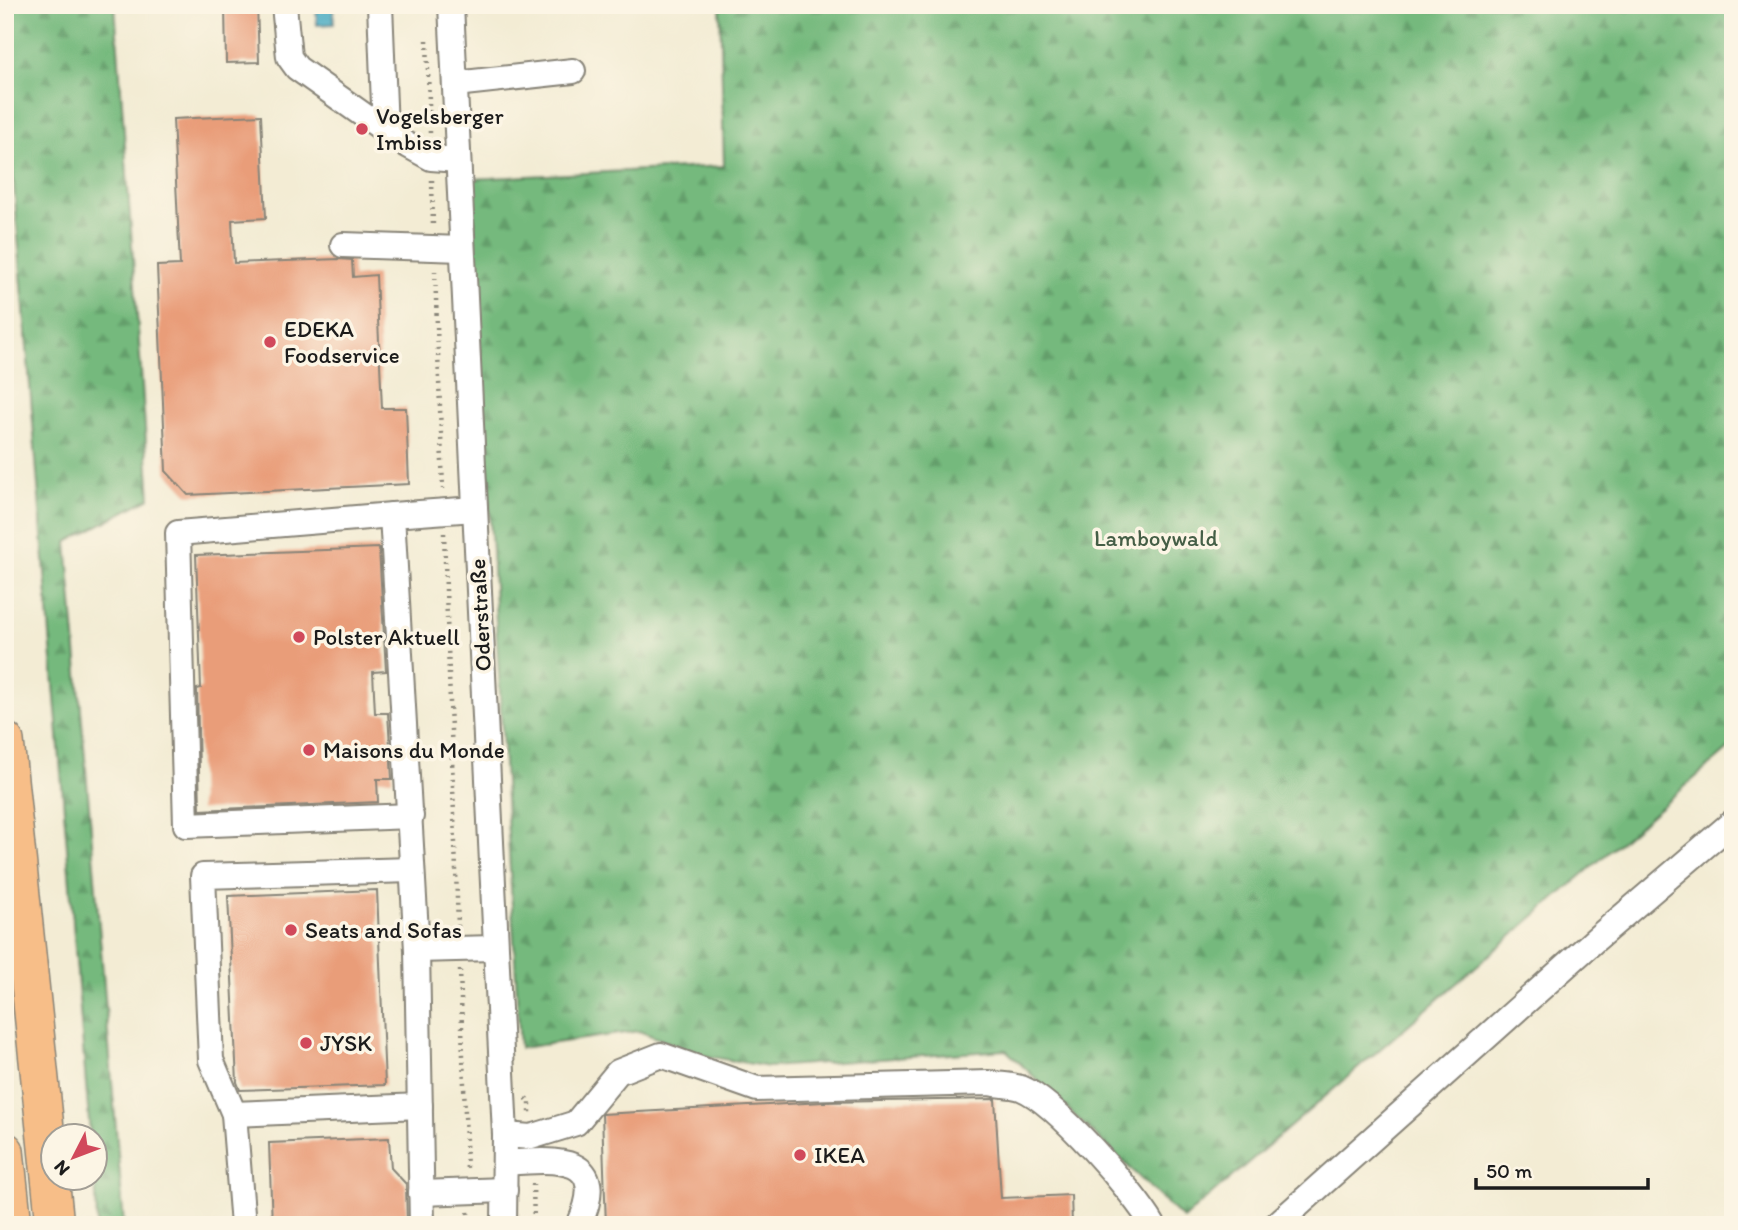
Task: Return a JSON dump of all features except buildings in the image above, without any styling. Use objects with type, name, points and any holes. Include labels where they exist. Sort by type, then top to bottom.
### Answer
[{"type":"highway","points":[[5,741],[55,1225]]},
{"type":"highway","points":[[5,1151],[13,1225]]},
{"type":"street","points":[[284,5],[289,57],[297,68],[385,130],[431,158],[458,160]]},
{"type":"street","points":[[380,5],[385,130]]},
{"type":"street","name":"Oderstraße","points":[[451,5],[505,1135],[504,1225]]},
{"type":"street","points":[[455,84],[573,71]]},
{"type":"street","points":[[343,245],[462,249]]},
{"type":"street","points":[[411,816],[186,825],[178,533],[475,509]]},
{"type":"street","points":[[393,514],[417,950],[422,1225]]},
{"type":"street","points":[[1276,1225],[1611,926],[1733,822]]},
{"type":"street","points":[[243,1225],[234,1114],[211,1060],[203,876],[412,870]]},
{"type":"street","points":[[417,950],[494,948]]},
{"type":"street","points":[[505,1135],[531,1137],[576,1123],[618,1072],[661,1055],[757,1089],[989,1083],[1020,1088],[1058,1114],[1138,1202],[1153,1225]]},
{"type":"street","points":[[234,1114],[420,1106]]},
{"type":"street","points":[[576,1123],[580,1169],[587,1180],[589,1193],[587,1208],[579,1225]]},
{"type":"street","points":[[505,1163],[550,1159],[580,1169]]},
{"type":"street","points":[[421,1193],[505,1190]]},
{"type":"path","points":[[426,33],[469,1225]]},
{"type":"green space","points":[[5,5],[115,5],[150,498],[67,542],[124,1225],[97,1225],[96,1192],[108,1192],[108,1122],[89,1122],[5,73]]},
{"type":"green space","name":"Lamboywald","points":[[720,5],[1733,5],[1733,745],[1183,1219],[1006,1050],[769,1067],[701,1055],[639,1031],[520,1048],[471,179],[724,166]]},
{"type":"water","points":[[316,5],[333,5],[334,24],[317,25]]},
{"type":"place","name":"Vogelsberger Imbiss","points":[[362,129]]},
{"type":"place","name":"EDEKA Foodservice","points":[[270,342]]},
{"type":"place","name":"Polster Aktuell","points":[[299,637]]},
{"type":"place","name":"Maisons du Monde","points":[[309,750]]},
{"type":"place","name":"Seats and Sofas","points":[[291,930]]},
{"type":"place","name":"JYSK","points":[[306,1043]]},
{"type":"place","name":"IKEA","points":[[800,1155]]}]
